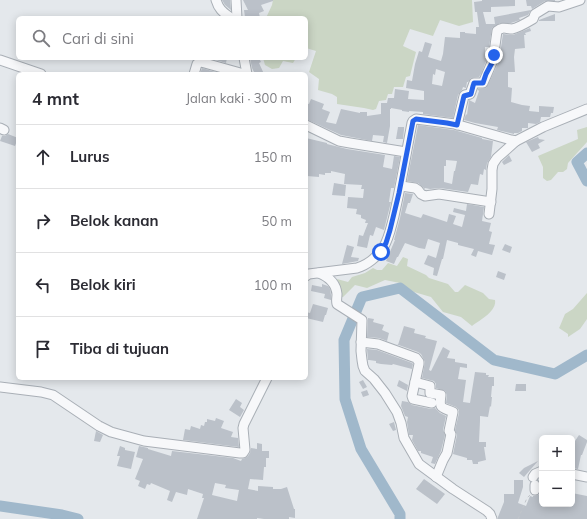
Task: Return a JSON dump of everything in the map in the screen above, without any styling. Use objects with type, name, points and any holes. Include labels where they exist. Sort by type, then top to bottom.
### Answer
[{"type":"street","points":[[216,0],[221,11],[229,16]]},
{"type":"street","points":[[236,0],[237,16]]},
{"type":"street","points":[[457,125],[465,96],[471,94],[474,83],[482,84],[484,82],[493,60],[497,31],[507,28],[512,29],[523,24],[533,19],[535,14],[548,6],[559,7],[580,0]]},
{"type":"street","points":[[0,60],[35,72]]},
{"type":"street","points":[[244,60],[247,72]]},
{"type":"street","points":[[195,72],[197,64],[201,62],[237,72]]},
{"type":"street","points":[[489,214],[492,189],[492,170],[493,164],[497,158],[516,141],[543,127],[587,109]]},
{"type":"street","points":[[308,275],[356,268],[365,265],[381,252],[386,243],[390,230],[412,123],[414,120],[416,119],[457,125],[516,141]]},
{"type":"street","points":[[308,126],[339,141],[406,152]]},
{"type":"street","points":[[400,186],[415,188],[425,196],[439,194],[490,202]]},
{"type":"street","points":[[319,273],[332,280],[336,292],[337,304],[362,320],[362,360],[365,371],[374,379],[385,393],[394,408],[401,423],[404,438],[419,464],[453,489],[487,511],[492,519]]},
{"type":"street","points":[[361,342],[378,344],[416,358],[419,362],[412,394],[413,399],[432,403]]},
{"type":"street","points":[[0,387],[53,395],[99,426],[111,432],[144,441],[240,454],[243,453],[245,447],[244,424],[266,380]]},
{"type":"street","points":[[415,382],[430,386],[430,393],[440,396],[439,405],[453,412],[449,431],[451,438],[447,454],[442,460],[436,477]]},
{"type":"street","points":[[535,488],[535,474],[539,472]]},
{"type":"street","points":[[575,475],[587,477]]},
{"type":"path","points":[[518,519],[528,497],[535,488]]},
{"type":"green space","points":[[273,0],[472,0],[473,22],[459,26],[440,20],[433,36],[410,29],[403,46],[416,52],[410,76],[406,77],[403,87],[394,87],[392,94],[388,94],[386,100],[379,101],[376,109],[373,110],[337,104],[337,97],[318,90],[319,79],[309,72],[316,51],[308,49],[308,16],[267,16]]},
{"type":"green space","points":[[264,60],[295,60],[293,63],[283,61],[279,68],[272,69],[265,65]]},
{"type":"green space","points":[[587,127],[587,142],[568,163],[567,169],[563,172],[558,172],[551,180],[547,181],[543,178],[543,167],[538,156],[578,139],[577,130]]},
{"type":"green space","points":[[403,257],[408,259],[407,266],[429,278],[448,284],[455,292],[458,292],[465,285],[483,293],[489,299],[495,300],[493,308],[487,315],[472,326],[461,317],[443,312],[431,297],[414,292],[400,283],[385,280],[367,288],[355,285],[343,297],[341,297],[337,279],[348,282],[352,277],[365,273],[373,268],[382,270],[388,263],[397,266]]},
{"type":"green space","points":[[587,293],[587,319],[580,329],[568,337],[568,334],[559,328],[565,314],[573,309]]},
{"type":"building","points":[[222,0],[230,0],[231,10],[225,5]]},
{"type":"building","points":[[243,0],[273,0],[261,5],[264,11],[259,13],[260,16],[245,16],[244,10],[248,10]]},
{"type":"building","points":[[482,0],[515,0],[515,6],[491,7],[491,12],[483,12],[486,24],[495,24],[494,17],[531,10],[528,15],[519,18],[520,20],[511,23],[500,23],[492,28],[489,47],[485,47],[485,58],[487,58],[482,72],[479,77],[471,78],[467,82],[466,88],[463,87],[458,95],[453,118],[423,114],[423,112],[402,111],[391,108],[387,143],[383,142],[384,136],[373,135],[372,141],[341,135],[308,120],[308,104],[311,99],[324,104],[322,109],[330,112],[326,122],[336,124],[341,109],[360,113],[367,112],[367,116],[381,114],[381,103],[387,103],[388,98],[394,98],[395,89],[409,91],[408,99],[424,100],[424,91],[406,88],[407,80],[412,81],[419,51],[422,52],[425,42],[432,44],[428,57],[441,61],[445,37],[460,38],[460,32],[476,34],[476,27],[479,27],[474,2]],"holes":[[[436,69],[445,72],[442,86],[432,84],[433,74],[435,75]]]},
{"type":"building","points":[[526,0],[555,1],[545,1],[532,9],[531,6],[527,6]]},
{"type":"building","points":[[555,14],[555,21],[539,21],[539,20]]},
{"type":"building","points":[[530,28],[531,31],[525,33],[526,35],[524,35],[525,48],[515,49],[515,72],[508,72],[508,87],[512,88],[511,102],[530,106],[529,111],[539,112],[539,106],[554,107],[553,113],[551,113],[550,117],[541,117],[540,122],[536,124],[528,123],[528,128],[522,128],[522,131],[514,134],[497,130],[498,127],[464,120],[466,114],[467,115],[469,100],[475,103],[479,91],[478,89],[486,88],[499,61],[503,34],[513,35]]},
{"type":"building","points":[[216,60],[227,60],[226,63]]},
{"type":"building","points":[[250,60],[260,60],[261,62],[259,63],[263,72],[254,72]]},
{"type":"building","points":[[202,68],[215,72],[201,72]]},
{"type":"building","points":[[418,125],[454,130],[493,141],[491,157],[487,163],[486,170],[484,169],[483,175],[480,174],[478,185],[471,184],[468,192],[440,188],[425,189],[418,183],[407,181]],"holes":[[[446,160],[457,161],[452,184],[444,182],[444,166],[446,166]]]},
{"type":"building","points":[[398,127],[404,127],[403,139],[396,139]]},
{"type":"building","points":[[8,134],[16,137],[15,146],[0,141],[2,136]]},
{"type":"building","points":[[538,137],[539,139],[545,140],[538,144],[540,148],[532,152],[526,142]]},
{"type":"building","points":[[308,138],[347,149],[385,155],[383,167],[392,169],[394,156],[400,157],[394,188],[391,188],[389,202],[391,202],[384,230],[376,227],[373,236],[370,235],[367,248],[357,246],[359,235],[363,236],[368,223],[365,223],[366,220],[361,218],[361,215],[356,214],[357,209],[347,208],[348,197],[363,198],[364,189],[361,189],[362,185],[344,184],[345,174],[331,171],[331,173],[325,173],[325,175],[319,174],[319,177],[308,176]]},
{"type":"building","points":[[509,155],[512,161],[504,165],[502,162]]},
{"type":"building","points":[[334,183],[346,185],[345,196],[332,195]]},
{"type":"building","points":[[405,193],[413,194],[405,213],[421,218],[423,214],[447,222],[449,214],[456,216],[453,224],[462,227],[465,215],[453,212],[454,208],[466,211],[467,204],[484,207],[482,221],[491,223],[489,231],[492,232],[489,244],[495,245],[492,255],[478,251],[476,257],[471,255],[474,249],[458,245],[458,243],[447,240],[443,259],[437,276],[433,275],[434,268],[424,264],[428,255],[436,258],[440,243],[428,239],[425,249],[405,243],[394,264],[386,261],[395,240]]},
{"type":"building","points":[[505,244],[512,247],[510,253],[502,250]]},
{"type":"building","points":[[347,245],[354,247],[351,257],[359,258],[358,261],[342,264]]},
{"type":"building","points":[[498,271],[506,274],[504,280],[496,277]]},
{"type":"building","points":[[322,284],[328,286],[330,289],[331,300],[324,298],[325,294],[311,291],[312,285],[322,287]]},
{"type":"building","points":[[313,304],[328,308],[323,322],[308,318],[308,312],[310,313]]},
{"type":"building","points":[[368,318],[374,319],[373,322],[384,325],[382,330],[389,333],[387,341],[379,338],[367,337]]},
{"type":"building","points":[[404,326],[415,329],[414,333],[437,341],[429,370],[431,371],[443,347],[450,351],[447,358],[455,359],[455,362],[467,364],[467,368],[460,367],[458,379],[466,380],[463,402],[470,403],[475,372],[486,373],[486,375],[489,375],[488,377],[494,377],[491,407],[490,406],[488,417],[480,416],[479,442],[486,442],[486,447],[484,447],[486,460],[478,462],[478,464],[473,464],[472,460],[467,460],[467,458],[453,454],[457,435],[455,430],[459,410],[456,407],[446,403],[447,395],[445,391],[436,388],[434,381],[422,378],[425,362],[421,354],[398,345]]},
{"type":"building","points":[[367,349],[377,350],[412,363],[412,369],[393,364],[376,363],[376,361],[368,360]]},
{"type":"building","points":[[363,380],[367,387],[363,389],[359,382]]},
{"type":"building","points":[[399,380],[408,385],[407,391],[397,386]]},
{"type":"building","points":[[516,384],[526,384],[526,391],[515,391]]},
{"type":"building","points":[[367,390],[369,395],[363,397],[361,392]]},
{"type":"building","points":[[236,399],[242,403],[240,407],[244,410],[240,417],[229,410]]},
{"type":"building","points":[[402,401],[408,402],[412,405],[431,409],[435,408],[446,416],[443,430],[445,435],[441,451],[435,464],[431,463],[433,457],[418,451],[412,440],[413,435],[409,435],[407,422],[408,417],[405,416],[401,406]]},
{"type":"building","points":[[216,418],[224,421],[221,428],[233,432],[231,437],[238,438],[239,447],[183,440],[185,429],[190,430],[191,426],[200,429],[201,425],[204,426],[205,422],[207,422],[207,419],[215,421]]},
{"type":"building","points":[[394,422],[396,430],[393,431],[389,424]]},
{"type":"building","points":[[96,431],[103,435],[100,442],[94,441]]},
{"type":"building","points":[[579,435],[587,440],[581,455],[578,469],[575,468],[575,441]]},
{"type":"building","points":[[257,443],[262,444],[262,451],[269,451],[269,458],[266,458],[266,467],[264,467],[263,480],[250,479],[248,489],[258,491],[258,486],[273,487],[273,489],[287,487],[295,509],[295,518],[197,519],[204,498],[202,498],[203,494],[188,489],[187,495],[176,492],[172,502],[167,500],[170,491],[151,483],[150,485],[147,484],[145,489],[138,486],[140,481],[135,479],[143,459],[136,457],[139,446],[171,456],[172,451],[233,458],[241,461],[248,456],[251,448],[257,449]],"holes":[[[215,483],[226,485],[225,488],[239,490],[237,501],[212,495]]]},
{"type":"building","points":[[120,446],[125,448],[125,450],[135,452],[131,469],[117,466],[120,456],[117,456]]},
{"type":"building","points":[[538,461],[524,477],[519,473],[524,468]]},
{"type":"building","points":[[424,479],[445,494],[437,504],[416,489]]},
{"type":"building","points":[[514,480],[523,480],[523,487],[518,503],[526,506],[530,496],[533,497],[539,494],[539,507],[575,507],[575,494],[587,496],[587,519],[498,519],[504,502],[504,494],[514,494]]},
{"type":"waterway","points":[[587,153],[577,162],[587,181]]},
{"type":"waterway","points":[[400,519],[400,514],[361,449],[345,399],[344,340],[362,297],[400,288],[494,360],[555,374],[587,355]]},
{"type":"waterway","points":[[0,506],[62,515],[78,519]]},
{"type":"route","points":[[381,252],[386,243],[390,230],[413,121],[416,119],[457,125],[464,96],[471,94],[474,83],[482,84],[484,82],[494,55]]}]
